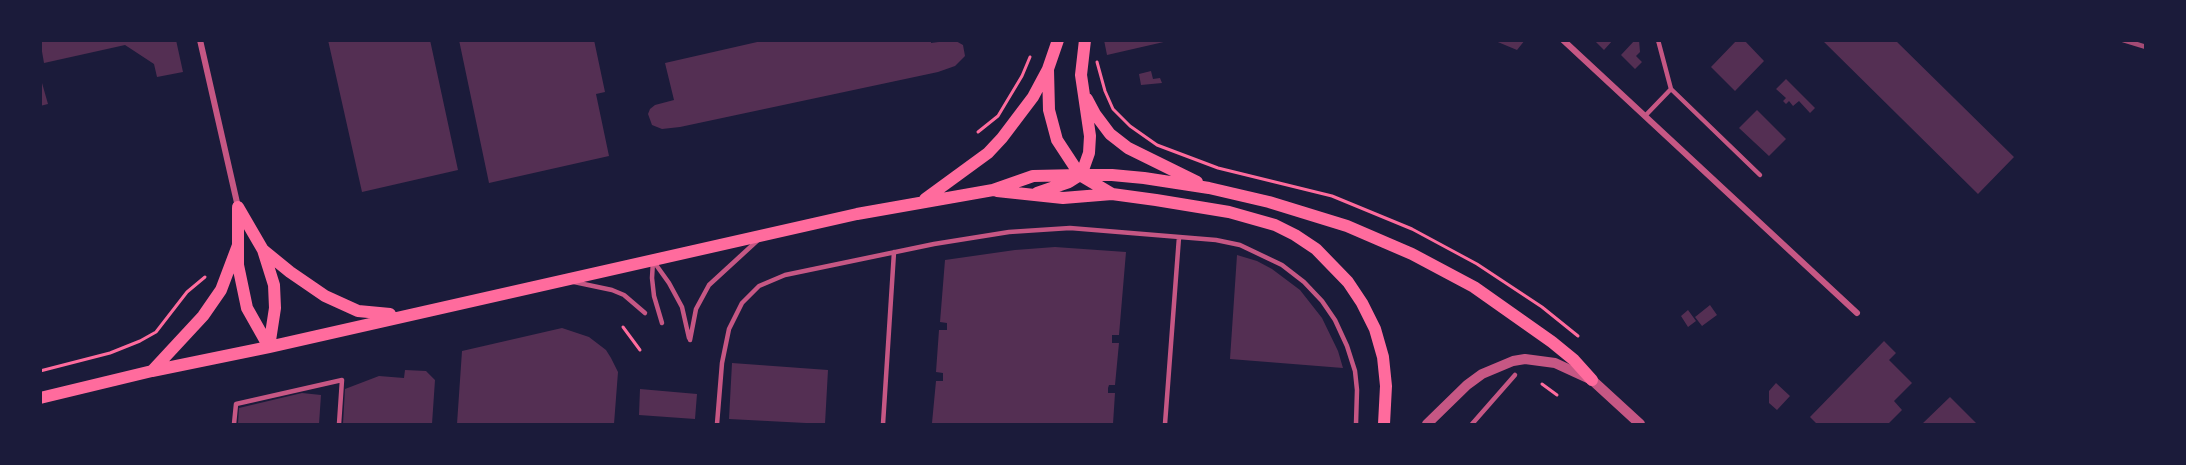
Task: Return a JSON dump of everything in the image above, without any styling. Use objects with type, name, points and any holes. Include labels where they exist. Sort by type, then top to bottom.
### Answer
[{"type":"main road","points":[[921,201],[988,153],[1020,115],[1048,69],[1058,40]]},
{"type":"main road","points":[[1033,194],[1069,182],[1080,175],[1089,153],[1090,136],[1082,81],[1085,40]]},
{"type":"main road","points":[[1048,69],[1051,123],[1057,140],[1080,175],[1113,194]]},
{"type":"main road","points":[[1082,81],[1095,114],[1119,141],[1138,154],[1209,188]]},
{"type":"main road","points":[[43,399],[152,371],[269,347],[921,201],[993,190],[1033,176],[1080,175],[1144,178],[1209,188],[1311,214],[1347,226],[1412,254],[1474,287],[1560,348],[1592,380]]},
{"type":"main road","points":[[993,190],[1063,198],[1113,194],[1201,207],[1263,221],[1295,234],[1316,249],[1348,282],[1375,329],[1383,357],[1386,386],[1384,424]]},
{"type":"main road","points":[[238,207],[238,265],[247,308],[269,347]]},
{"type":"main road","points":[[238,207],[263,250],[274,285],[275,308],[269,347]]},
{"type":"main road","points":[[152,371],[203,316],[221,290],[238,245]]},
{"type":"main road","points":[[263,250],[325,296],[358,311],[405,315]]},
{"type":"street","points":[[200,40],[238,207]]},
{"type":"street","points":[[1563,40],[1857,313]]},
{"type":"street","points":[[1427,424],[1467,385],[1482,374],[1514,360],[1555,363],[1592,380],[1640,424]]},
{"type":"lane","points":[[1658,40],[1671,89],[1760,175]]},
{"type":"lane","points":[[1645,116],[1671,89]]},
{"type":"lane","points":[[717,424],[725,345],[735,315],[749,294],[759,286],[785,275],[894,252],[980,236],[1070,228],[1216,240],[1240,245],[1282,265],[1304,282],[1322,301],[1335,320],[1355,370],[1358,390],[1356,424]]},
{"type":"lane","points":[[653,261],[669,283],[682,307],[690,340],[696,309],[709,285],[762,237]]},
{"type":"lane","points":[[1166,424],[1179,237]]},
{"type":"lane","points":[[883,424],[894,252]]},
{"type":"lane","points":[[653,261],[654,296],[662,323]]},
{"type":"lane","points":[[566,280],[612,290],[624,295],[645,313]]},
{"type":"lane","points":[[1472,424],[1515,375]]},
{"type":"lane","points":[[234,424],[236,404],[342,380],[339,424]]},
{"type":"path","points":[[978,132],[998,116],[1022,76],[1030,57]]},
{"type":"path","points":[[1097,62],[1105,91],[1113,109],[1121,119],[1157,145],[1218,168]]},
{"type":"path","points":[[40,371],[110,353],[156,332],[187,292],[205,277]]},
{"type":"path","points":[[623,327],[640,350]]},
{"type":"path","points":[[1542,384],[1557,395]]},
{"type":"building","points":[[40,40],[176,40],[183,72],[157,77],[154,64],[125,45],[44,63]]},
{"type":"building","points":[[328,40],[430,40],[458,170],[362,192]]},
{"type":"building","points":[[459,40],[594,40],[605,92],[596,94],[609,156],[489,183]]},
{"type":"building","points":[[766,40],[931,40],[931,43],[954,40],[963,45],[965,56],[955,66],[938,72],[680,127],[662,129],[652,125],[648,114],[650,109],[655,105],[674,100],[665,63]]},
{"type":"building","points":[[1104,40],[1168,40],[1168,41],[1107,55]]},
{"type":"building","points":[[1493,40],[1525,40],[1517,50]]},
{"type":"building","points":[[1594,40],[1613,40],[1604,50]]},
{"type":"building","points":[[1635,40],[1639,40],[1640,52],[1636,56],[1642,62],[1635,69],[1621,55]]},
{"type":"building","points":[[1737,40],[1744,40],[1764,61],[1735,91],[1711,67]]},
{"type":"building","points":[[1822,40],[1895,40],[2014,157],[1978,194]]},
{"type":"building","points":[[1151,71],[1153,79],[1160,78],[1162,83],[1141,85],[1139,74]]},
{"type":"building","points":[[40,76],[48,104],[40,106]]},
{"type":"building","points":[[1786,79],[1815,108],[1810,113],[1799,101],[1793,106],[1789,101],[1786,104],[1783,101],[1786,98],[1776,89]]},
{"type":"building","points":[[1757,110],[1786,139],[1769,156],[1739,128]]},
{"type":"building","points":[[1055,247],[1126,252],[1119,335],[1112,335],[1112,343],[1119,343],[1115,385],[1109,385],[1108,388],[1108,393],[1115,393],[1113,424],[932,423],[936,381],[943,381],[943,373],[936,372],[939,330],[947,330],[947,323],[940,322],[945,260]]},
{"type":"building","points":[[1237,255],[1257,261],[1272,269],[1300,290],[1322,318],[1338,351],[1343,368],[1230,359]]},
{"type":"building","points":[[1710,305],[1717,315],[1702,326],[1695,317]]},
{"type":"building","points":[[1688,310],[1696,321],[1688,327],[1681,316]]},
{"type":"building","points":[[562,328],[589,337],[606,350],[611,358],[618,372],[614,424],[457,424],[462,351]]},
{"type":"building","points":[[1884,341],[1896,353],[1889,360],[1912,383],[1894,401],[1902,410],[1888,424],[1817,424],[1810,417]]},
{"type":"building","points":[[732,363],[828,370],[825,424],[729,419]]},
{"type":"building","points":[[405,370],[426,371],[435,380],[432,424],[343,424],[345,389],[379,376],[404,378]]},
{"type":"building","points":[[1776,383],[1790,396],[1777,410],[1769,403],[1769,391]]},
{"type":"building","points":[[640,389],[697,394],[695,419],[639,415]]},
{"type":"building","points":[[302,393],[321,395],[319,424],[238,424],[239,408]]},
{"type":"building","points":[[1950,397],[1977,424],[1922,424]]},
{"type":"railway","points":[[2123,40],[2146,47]]}]
